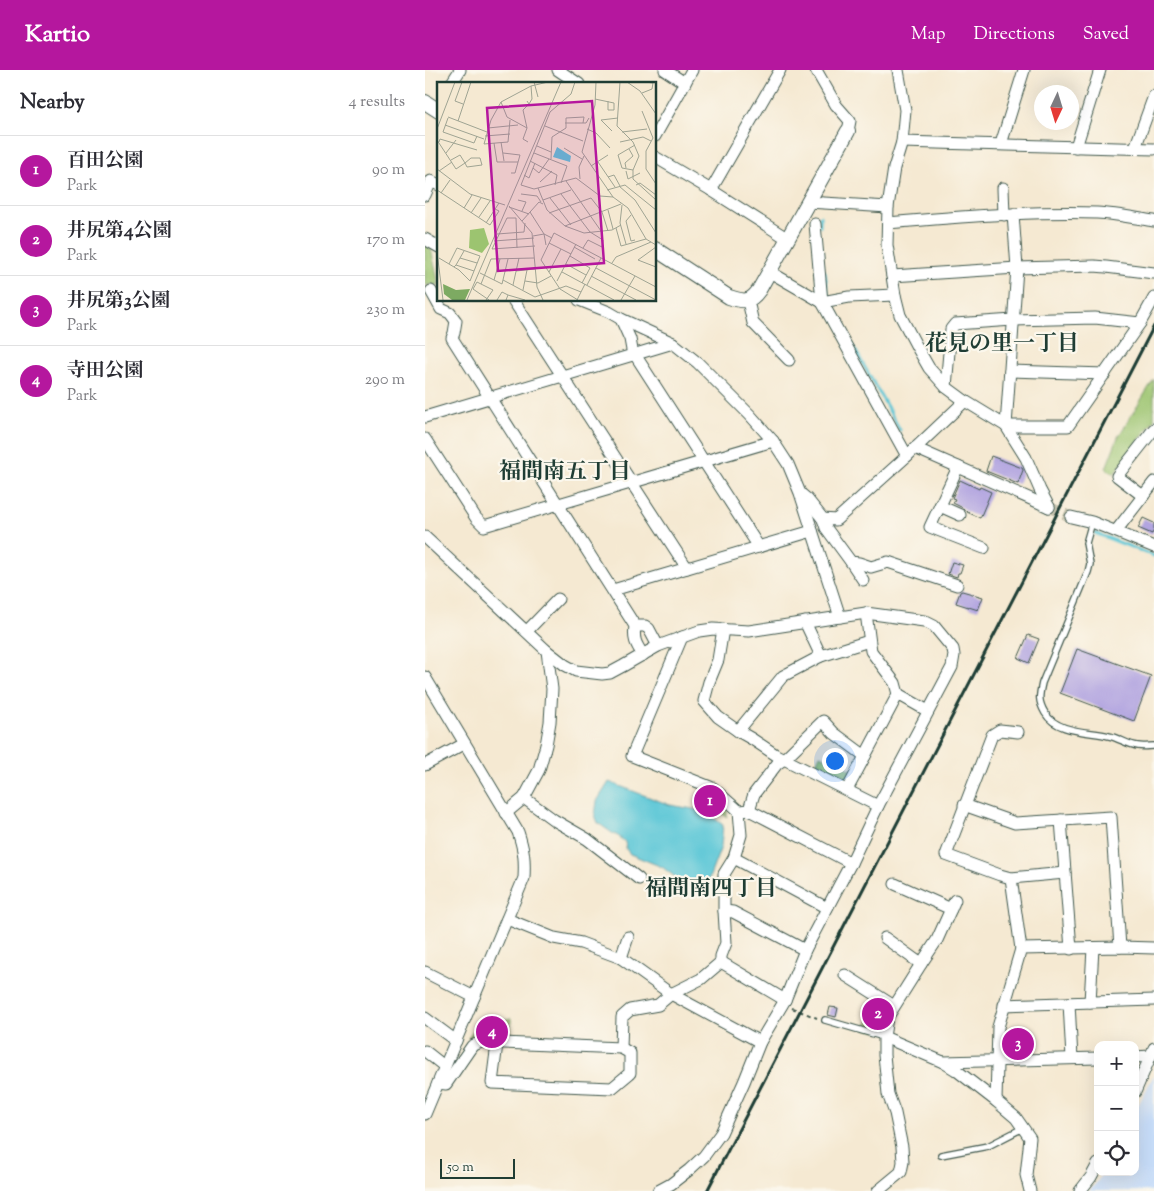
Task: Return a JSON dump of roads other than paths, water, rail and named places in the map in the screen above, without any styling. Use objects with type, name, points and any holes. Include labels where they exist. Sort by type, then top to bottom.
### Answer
[{"type":"street","points":[[452,82],[459,70]]},
{"type":"street","points":[[558,70],[576,82]]},
{"type":"street","points":[[665,70],[685,83]]},
{"type":"street","points":[[656,132],[692,70]]},
{"type":"street","points":[[711,190],[780,70]]},
{"type":"street","points":[[656,250],[729,296],[739,300],[748,300],[754,297],[770,272],[848,132],[850,121],[836,105],[816,70]]},
{"type":"street","points":[[815,224],[821,302],[911,452],[958,467],[1049,507],[1026,458],[1006,426],[946,388],[929,368],[900,315],[887,244],[888,208],[894,168],[902,142],[905,110],[898,70]]},
{"type":"street","points":[[1001,144],[1024,70]]},
{"type":"street","points":[[1076,147],[1100,70]]},
{"type":"street","points":[[1135,148],[1154,96]]},
{"type":"street","points":[[425,102],[437,109]]},
{"type":"street","points":[[902,142],[1154,149]]},
{"type":"street","points":[[656,158],[788,239]]},
{"type":"street","points":[[425,196],[431,181],[437,184]]},
{"type":"street","points":[[1003,188],[1017,268],[1006,426]]},
{"type":"street","points":[[808,202],[888,208]]},
{"type":"street","points":[[887,223],[1008,214],[1099,213],[1154,220]]},
{"type":"street","points":[[425,239],[437,246]]},
{"type":"street","points":[[892,276],[1017,268],[1094,266],[1154,273]]},
{"type":"street","points":[[770,272],[821,302],[849,297],[895,295]]},
{"type":"street","points":[[432,291],[441,309],[450,313],[456,321],[455,333],[452,338],[635,626],[635,640],[643,655]]},
{"type":"street","points":[[1006,426],[1068,426],[1140,323],[1154,298]]},
{"type":"street","points":[[748,300],[753,323],[789,360]]},
{"type":"street","points":[[514,301],[687,568]]},
{"type":"street","points":[[582,301],[673,343],[698,363],[773,441],[788,464],[800,493],[840,617]]},
{"type":"street","points":[[946,388],[951,329],[955,324],[1013,320],[1095,318],[1140,323]]},
{"type":"street","points":[[621,319],[635,355],[759,547]]},
{"type":"street","points":[[425,417],[673,343]]},
{"type":"street","points":[[1010,371],[1105,374]]},
{"type":"street","points":[[823,519],[836,520],[965,401]]},
{"type":"street","points":[[1143,496],[1117,476],[1154,429]]},
{"type":"street","points":[[425,440],[476,518],[484,526],[773,441]]},
{"type":"street","points":[[958,467],[930,527],[984,548]]},
{"type":"street","points":[[1116,531],[1154,482]]},
{"type":"street","points":[[800,493],[823,519],[826,528],[863,580]]},
{"type":"street","points":[[940,506],[960,515]]},
{"type":"street","points":[[1071,517],[1092,522],[1154,547]]},
{"type":"street","points":[[613,590],[811,531]]},
{"type":"street","points":[[425,537],[547,651],[576,671],[610,673],[658,646],[699,631],[713,629],[749,631],[866,613],[924,621],[934,626],[953,648],[952,667],[878,806],[851,863],[805,950],[785,1000],[760,1042],[721,1133],[704,1156],[689,1170],[658,1191]]},
{"type":"street","points":[[851,562],[871,567],[888,562],[957,585]]},
{"type":"street","points":[[527,631],[558,599]]},
{"type":"street","points":[[847,790],[898,694],[895,683],[871,651],[866,613]]},
{"type":"street","points":[[805,622],[821,656]]},
{"type":"street","points":[[635,626],[645,626],[658,646]]},
{"type":"street","points":[[723,630],[718,660],[703,701],[718,716],[738,731],[776,755],[878,806]]},
{"type":"street","points":[[682,638],[632,756],[713,788],[744,810],[851,863]]},
{"type":"street","points":[[738,731],[783,676],[821,656],[869,641]]},
{"type":"street","points":[[506,813],[524,798],[539,770],[546,745],[550,722],[552,688],[547,651]]},
{"type":"street","points":[[425,677],[518,832],[525,860],[524,878],[425,1114]]},
{"type":"street","points":[[898,694],[928,711]]},
{"type":"street","points":[[621,1048],[622,1017],[630,1010],[658,1005],[671,994],[701,979],[721,962],[721,956],[726,944],[724,874],[734,858],[741,836],[744,810],[777,764],[823,721],[834,733],[865,756]]},
{"type":"street","points":[[1018,732],[1000,730],[992,735],[946,855],[1011,878],[1065,873]]},
{"type":"street","points":[[425,765],[464,744]]},
{"type":"street","points":[[524,798],[554,820],[587,839],[639,879]]},
{"type":"street","points":[[964,805],[1015,823],[1111,816],[1120,947]]},
{"type":"street","points":[[1061,820],[1071,949]]},
{"type":"street","points":[[734,858],[827,908]]},
{"type":"street","points":[[996,1101],[998,1027],[1021,949],[1011,878]]},
{"type":"street","points":[[878,1191],[901,1172],[903,1162],[902,1146],[895,1113],[888,1094],[884,1055],[887,1018],[937,940],[953,905],[895,884]]},
{"type":"street","points":[[724,911],[733,912],[805,950]]},
{"type":"street","points":[[507,919],[554,938],[581,943],[621,958],[671,994],[760,1042]]},
{"type":"street","points":[[621,958],[628,937]]},
{"type":"street","points":[[885,938],[921,964]]},
{"type":"street","points":[[1090,1002],[1093,948]]},
{"type":"street","points":[[1021,949],[1154,948]]},
{"type":"street","points":[[721,962],[785,1000]]},
{"type":"street","points":[[425,972],[474,997]]},
{"type":"street","points":[[845,975],[894,1006]]},
{"type":"street","points":[[1004,1005],[1154,1000]]},
{"type":"street","points":[[1069,1003],[1072,1058]]},
{"type":"street","points":[[425,1018],[456,1041]]},
{"type":"street","points":[[884,1037],[943,1062],[956,1070],[1016,1118],[1030,1138],[1026,1175],[1030,1191]]},
{"type":"street","points":[[438,1083],[446,1084],[472,1046],[481,1042],[621,1048],[631,1054],[630,1073],[611,1088],[491,1083],[497,1044]]},
{"type":"street","points":[[425,1052],[444,1066]]},
{"type":"street","points":[[1139,1056],[1152,1052]]},
{"type":"street","points":[[1138,1086],[1152,1052]]},
{"type":"street","points":[[943,1062],[1094,1058]]},
{"type":"street","points":[[1080,1191],[1094,1171]]},
{"type":"lane","points":[[1092,522],[1086,543],[1090,564],[1088,572],[1042,683],[1039,696],[1040,704],[1055,724],[1067,729],[1111,736],[1137,746],[1154,746]]},
{"type":"lane","points":[[825,1020],[884,1037]]},
{"type":"lane","points":[[941,1155],[988,1146],[1023,1128]]},
{"type":"water","points":[[609,782],[670,805],[705,811],[723,825],[721,847],[708,881],[692,890],[683,886],[662,867],[630,854],[626,849],[625,842],[598,823],[595,815],[597,801]]},
{"type":"waterway","points":[[820,216],[820,226]]},
{"type":"waterway","points":[[825,272],[828,298]]},
{"type":"waterway","points":[[849,339],[900,430]]},
{"type":"waterway","points":[[1095,533],[1154,556]]},
{"type":"tunnel","points":[[1049,507],[1071,517]]},
{"type":"railway","points":[[707,1191],[1154,326]]},
{"type":"place","name":"百田公園","points":[[710,801]]},
{"type":"place","name":"井尻第4公園","points":[[878,1014]]},
{"type":"place","name":"寺田公園","points":[[492,1032]]},
{"type":"place","name":"井尻第3公園","points":[[1018,1044]]},
{"type":"district","name":"花見の里一丁目","points":[[1002,342]]},
{"type":"district","name":"福間南五丁目","points":[[565,470]]},
{"type":"district","name":"福間南四丁目","points":[[711,887]]}]
